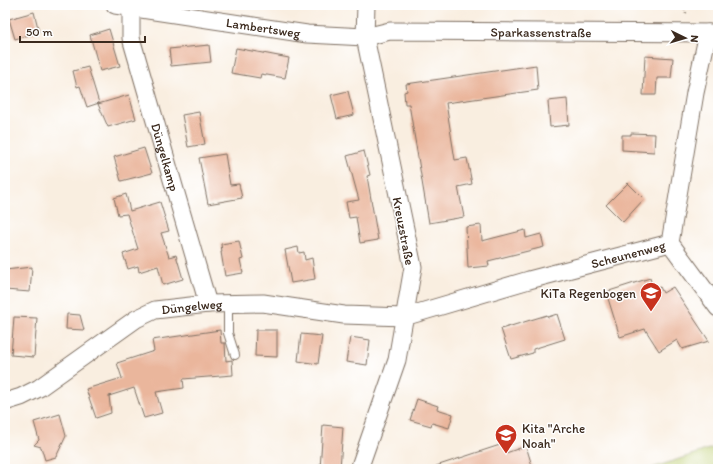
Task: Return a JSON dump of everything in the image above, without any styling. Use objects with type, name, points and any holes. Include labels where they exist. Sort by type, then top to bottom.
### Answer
[{"type":"street","name":"Kreuzstraße","points":[[359,469],[397,360],[413,267],[365,37],[366,5]]},
{"type":"street","name":"Lambertsweg","points":[[123,7],[307,34],[365,37]]},
{"type":"street","name":"Düngelkamp","points":[[123,7],[208,304]]},
{"type":"street","name":"Sparkassenstraße","points":[[365,37],[390,31],[713,33]]},
{"type":"street","name":"Scheunenweg","points":[[404,317],[529,280],[670,243],[696,93],[713,33]]},
{"type":"street","points":[[670,243],[718,308]]},
{"type":"street","name":"Düngelweg","points":[[5,402],[21,397],[39,388],[136,319],[155,310],[208,304],[263,303],[344,315],[404,317]]},
{"type":"lane","points":[[228,304],[228,333],[235,355]]},
{"type":"green space","points":[[718,446],[718,469],[649,469]]},
{"type":"building","points":[[34,12],[39,32],[15,39],[9,19]]},
{"type":"building","points":[[109,29],[120,66],[100,71],[90,35]]},
{"type":"building","points":[[209,45],[211,62],[171,66],[169,49]]},
{"type":"building","points":[[236,48],[289,58],[285,78],[261,74],[260,78],[231,73]]},
{"type":"building","points":[[645,56],[673,58],[671,78],[657,78],[656,95],[643,95]]},
{"type":"building","points":[[536,65],[538,90],[446,103],[455,160],[467,158],[472,184],[458,187],[464,217],[429,223],[409,104],[405,104],[404,92],[407,91],[406,84]]},
{"type":"building","points":[[88,67],[99,103],[87,107],[80,86],[77,87],[73,71]]},
{"type":"building","points":[[348,91],[354,115],[337,119],[331,95]]},
{"type":"building","points":[[129,95],[136,119],[108,127],[98,104]]},
{"type":"building","points":[[567,99],[569,125],[550,127],[548,101]]},
{"type":"building","points":[[199,112],[205,144],[188,147],[182,115]]},
{"type":"building","points":[[631,133],[655,134],[654,152],[622,150],[622,135],[631,135]]},
{"type":"building","points":[[144,148],[152,173],[121,181],[114,157]]},
{"type":"building","points":[[364,151],[370,175],[367,176],[378,240],[360,243],[356,217],[349,218],[346,202],[359,200],[347,156]]},
{"type":"building","points":[[225,154],[230,185],[239,184],[242,198],[208,204],[199,158]]},
{"type":"building","points":[[628,183],[644,199],[623,222],[606,205]]},
{"type":"building","points":[[126,194],[130,211],[160,202],[169,231],[161,233],[169,257],[176,255],[183,279],[163,285],[158,266],[139,272],[138,266],[128,269],[123,254],[138,249],[127,214],[118,215],[114,198]]},
{"type":"building","points":[[481,225],[482,241],[525,230],[526,238],[541,234],[544,247],[488,261],[489,266],[468,268],[466,227]]},
{"type":"building","points":[[239,241],[243,259],[240,260],[243,273],[225,276],[221,244]]},
{"type":"building","points":[[298,247],[299,253],[304,252],[305,260],[312,258],[315,279],[291,283],[285,250]]},
{"type":"building","points":[[32,267],[30,292],[5,290],[5,270]]},
{"type":"building","name":"KiTa Regenbogen","points":[[650,278],[653,290],[660,287],[663,293],[673,287],[709,341],[682,349],[677,340],[659,351],[645,329],[620,337],[606,292]]},
{"type":"building","points":[[67,314],[80,315],[84,330],[66,329]]},
{"type":"building","points":[[557,314],[565,339],[533,349],[533,353],[511,359],[501,329],[547,315],[548,317]]},
{"type":"building","points":[[14,317],[37,318],[34,357],[11,355]]},
{"type":"building","points":[[220,330],[221,343],[225,343],[226,361],[232,360],[233,375],[183,379],[184,388],[156,392],[162,413],[144,418],[134,388],[109,396],[111,413],[96,418],[86,389],[122,378],[117,363],[154,351],[152,340]]},
{"type":"building","points":[[256,330],[277,330],[277,357],[255,356]]},
{"type":"building","points":[[301,334],[322,336],[318,364],[298,361]]},
{"type":"building","points":[[350,337],[370,340],[367,365],[346,362]]},
{"type":"building","points":[[417,399],[438,406],[437,409],[453,414],[449,428],[432,423],[431,426],[410,420]]},
{"type":"building","points":[[60,414],[66,436],[56,457],[45,460],[41,447],[34,445],[39,440],[34,422]]},
{"type":"building","points":[[323,425],[343,427],[340,469],[320,469]]},
{"type":"building","name":"Kita \"Arche Noah\"","points":[[503,444],[506,453],[526,446],[533,469],[436,469],[436,466]]},
{"type":"place","name":"KiTa Regenbogen","points":[[651,312]]},
{"type":"place","name":"Kita \"Arche Noah\"","points":[[506,454]]}]
